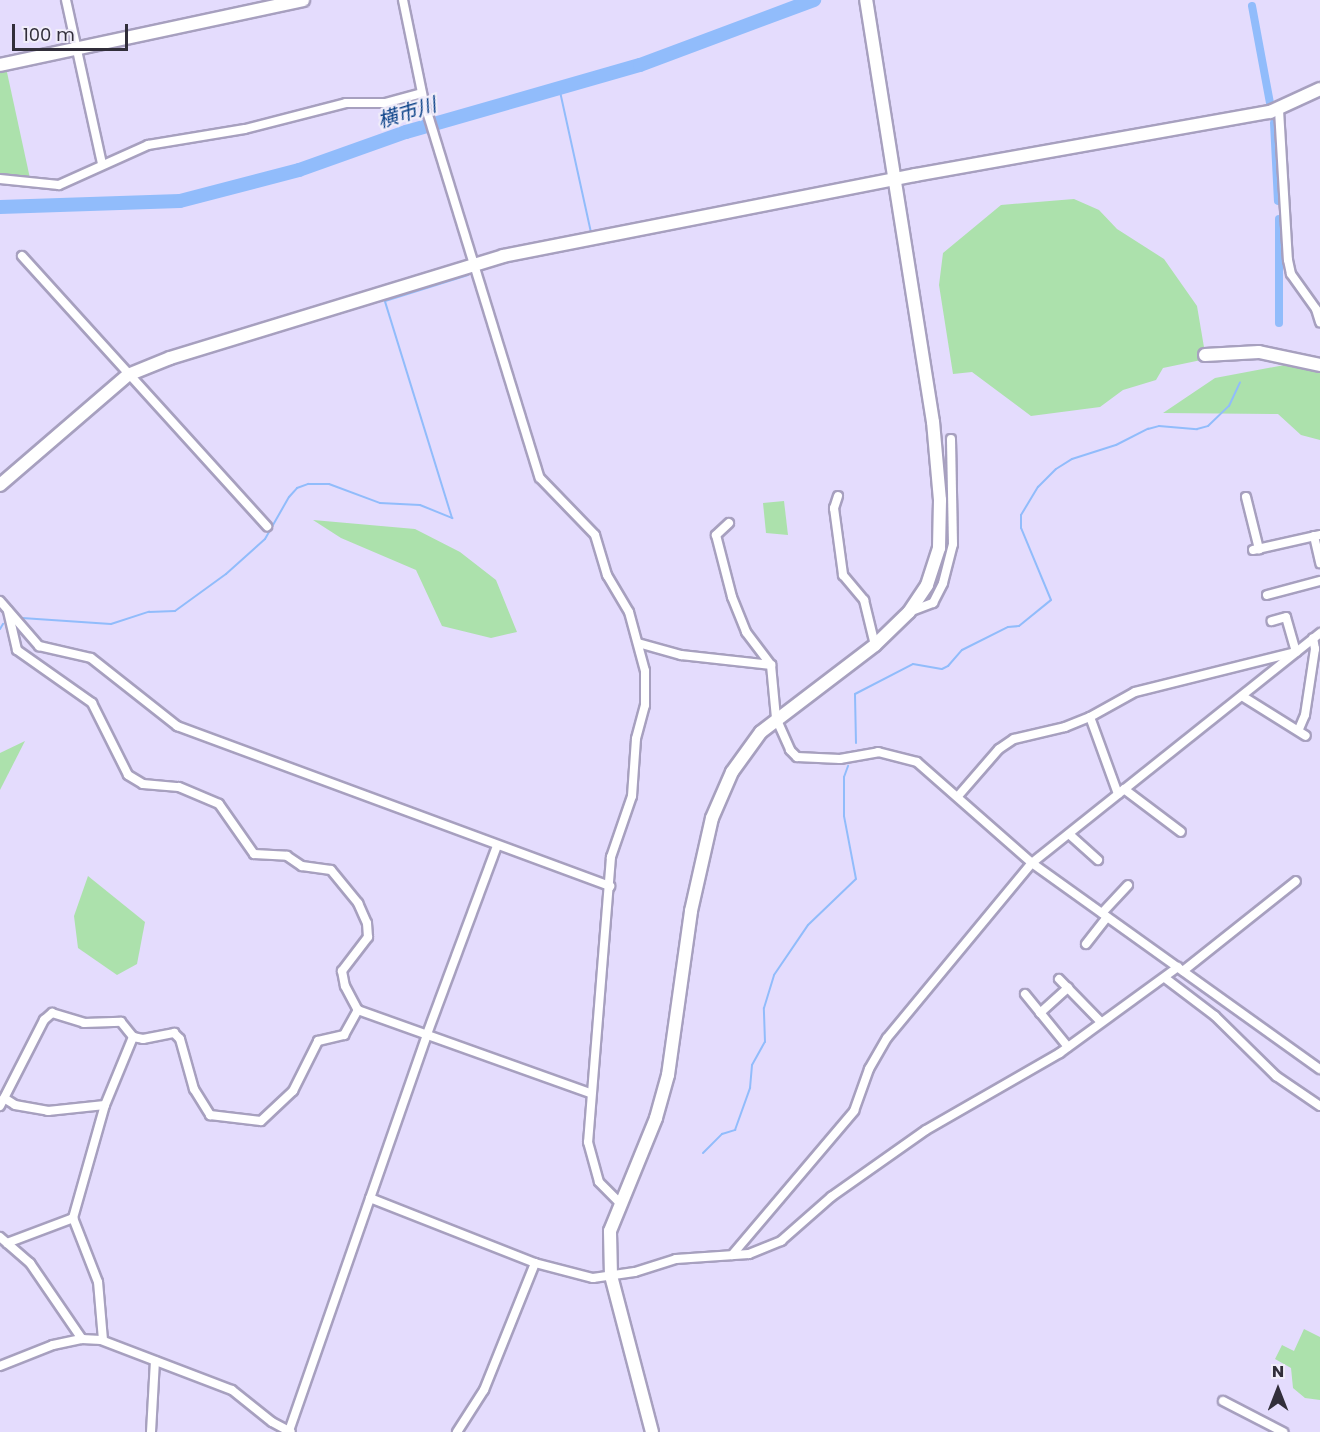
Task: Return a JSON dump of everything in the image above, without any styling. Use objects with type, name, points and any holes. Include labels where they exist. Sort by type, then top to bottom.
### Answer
[{"type":"street","points":[[66,0],[102,164]]},
{"type":"street","points":[[0,64],[303,0]]},
{"type":"street","points":[[403,0],[424,102],[540,478],[595,535],[607,575],[629,612],[645,671],[645,705],[636,739],[632,796],[613,844],[610,886],[601,946],[590,1093],[590,1160],[599,1182],[619,1202]]},
{"type":"street","points":[[652,1432],[611,1275],[610,1231],[619,1202],[656,1118],[665,1085],[691,911],[715,810],[742,755],[776,718],[875,645],[909,612],[934,566],[939,548],[940,500],[933,422],[892,180],[866,0]]},
{"type":"street","points":[[0,485],[128,375],[170,358],[503,256],[892,180],[1279,110],[1320,89]]},
{"type":"street","points":[[0,179],[59,185],[148,145],[244,129],[346,103],[385,102],[422,93]]},
{"type":"street","points":[[1279,110],[1288,260],[1291,274],[1316,309],[1320,322]]},
{"type":"street","points":[[22,256],[267,526]]},
{"type":"street","points":[[1205,355],[1259,352],[1320,365]]},
{"type":"street","points":[[909,612],[933,603],[953,544],[951,439]]},
{"type":"street","points":[[838,496],[834,508],[843,575],[864,600],[875,645]]},
{"type":"street","points":[[1246,497],[1256,550],[1317,535],[1320,563]]},
{"type":"street","points":[[729,524],[716,535],[732,597],[746,632],[771,665],[776,718],[790,750],[797,757],[840,759],[878,752],[917,762],[959,795],[1032,863],[1320,1069]]},
{"type":"street","points":[[1267,595],[1320,581]]},
{"type":"street","points":[[0,601],[39,646],[91,658],[177,726],[610,886]]},
{"type":"street","points":[[8,611],[17,650],[92,703],[128,775],[143,784],[200,794],[219,804],[254,854],[287,856],[302,866],[331,870],[358,903],[367,923],[368,937],[342,971],[345,986],[358,1010],[590,1093]]},
{"type":"street","points":[[1272,621],[1286,617],[1296,652]]},
{"type":"street","points":[[732,1255],[854,1111],[869,1069],[887,1038],[1032,863],[1317,636]]},
{"type":"street","points":[[1299,729],[1307,704],[1317,636]]},
{"type":"street","points":[[639,643],[681,655],[771,665]]},
{"type":"street","points":[[959,795],[999,749],[1014,739],[1065,727],[1090,717],[1135,692],[1296,652]]},
{"type":"street","points":[[1242,696],[1299,729],[1306,736]]},
{"type":"street","points":[[1090,717],[1121,792],[1181,832]]},
{"type":"street","points":[[1069,834],[1098,860]]},
{"type":"street","points":[[0,1366],[82,1339],[103,1340],[232,1390],[290,1431],[427,1034],[498,846]]},
{"type":"street","points":[[370,1198],[535,1263],[593,1278],[676,1258],[749,1254],[781,1240],[831,1197],[926,1130],[1068,1047],[1180,969],[1296,881]]},
{"type":"street","points":[[1086,944],[1128,885]]},
{"type":"street","points":[[1165,978],[1215,1016],[1276,1076],[1320,1106]]},
{"type":"street","points":[[1059,979],[1101,1022]]},
{"type":"street","points":[[1040,1013],[1068,988]]},
{"type":"street","points":[[1025,994],[1068,1047]]},
{"type":"street","points":[[133,1037],[174,1033],[180,1039],[194,1089],[210,1115],[258,1121],[274,1113],[293,1091],[318,1041],[344,1035],[358,1010]]},
{"type":"street","points":[[105,1105],[48,1111],[1,1102],[49,1013],[84,1023],[121,1022],[133,1037]]},
{"type":"street","points":[[103,1340],[98,1282],[73,1218],[105,1105],[133,1037]]},
{"type":"street","points":[[3,1240],[73,1218]]},
{"type":"street","points":[[3,1240],[30,1263],[82,1339]]},
{"type":"street","points":[[457,1432],[484,1390],[535,1263]]},
{"type":"street","points":[[151,1432],[155,1361]]},
{"type":"street","points":[[1223,1401],[1282,1432]]},
{"type":"green space","points":[[5,63],[31,183],[0,179],[0,65]]},
{"type":"green space","points":[[1074,199],[1099,210],[1117,229],[1164,259],[1197,306],[1206,359],[1163,368],[1156,380],[1123,390],[1100,407],[1031,416],[972,372],[953,374],[939,285],[943,253],[1001,205]]},
{"type":"green space","points":[[1290,364],[1320,373],[1320,440],[1301,435],[1278,414],[1163,413],[1215,378]]},
{"type":"green space","points":[[784,501],[788,535],[766,533],[763,503]]},
{"type":"green space","points":[[313,520],[415,529],[460,552],[496,580],[517,632],[491,638],[442,626],[416,570],[341,538]]},
{"type":"green space","points":[[25,741],[0,790],[0,753]]},
{"type":"green space","points":[[88,876],[145,922],[137,964],[117,975],[78,948],[74,916]]},
{"type":"green space","points":[[1304,1329],[1320,1337],[1320,1400],[1305,1398],[1293,1388],[1291,1368],[1275,1359],[1282,1345],[1294,1351]]},
{"type":"waterway","name":"横市川","points":[[0,207],[180,201],[299,170],[406,132],[640,65],[814,0]]},
{"type":"waterway","points":[[1252,6],[1270,103]]},
{"type":"waterway","points":[[559,87],[591,232]]},
{"type":"waterway","points":[[1274,123],[1278,201]]},
{"type":"waterway","points":[[1279,219],[1279,323]]},
{"type":"waterway","points":[[22,618],[111,624],[149,612],[175,611],[226,574],[265,539],[289,497],[297,488],[308,484],[329,484],[380,503],[420,505],[452,518],[385,301],[468,275]]},
{"type":"waterway","points":[[856,743],[855,694],[913,664],[942,669],[948,666],[962,650],[1008,627],[1019,626],[1051,600],[1021,528],[1021,515],[1038,487],[1056,469],[1072,459],[1116,445],[1148,429],[1159,426],[1197,429],[1208,426],[1229,406],[1240,382]]},
{"type":"waterway","points":[[0,629],[3,624]]},
{"type":"waterway","points":[[703,1153],[722,1134],[735,1130],[750,1088],[752,1065],[765,1042],[764,1008],[774,975],[808,925],[856,879],[844,816],[844,777],[848,766]]}]
